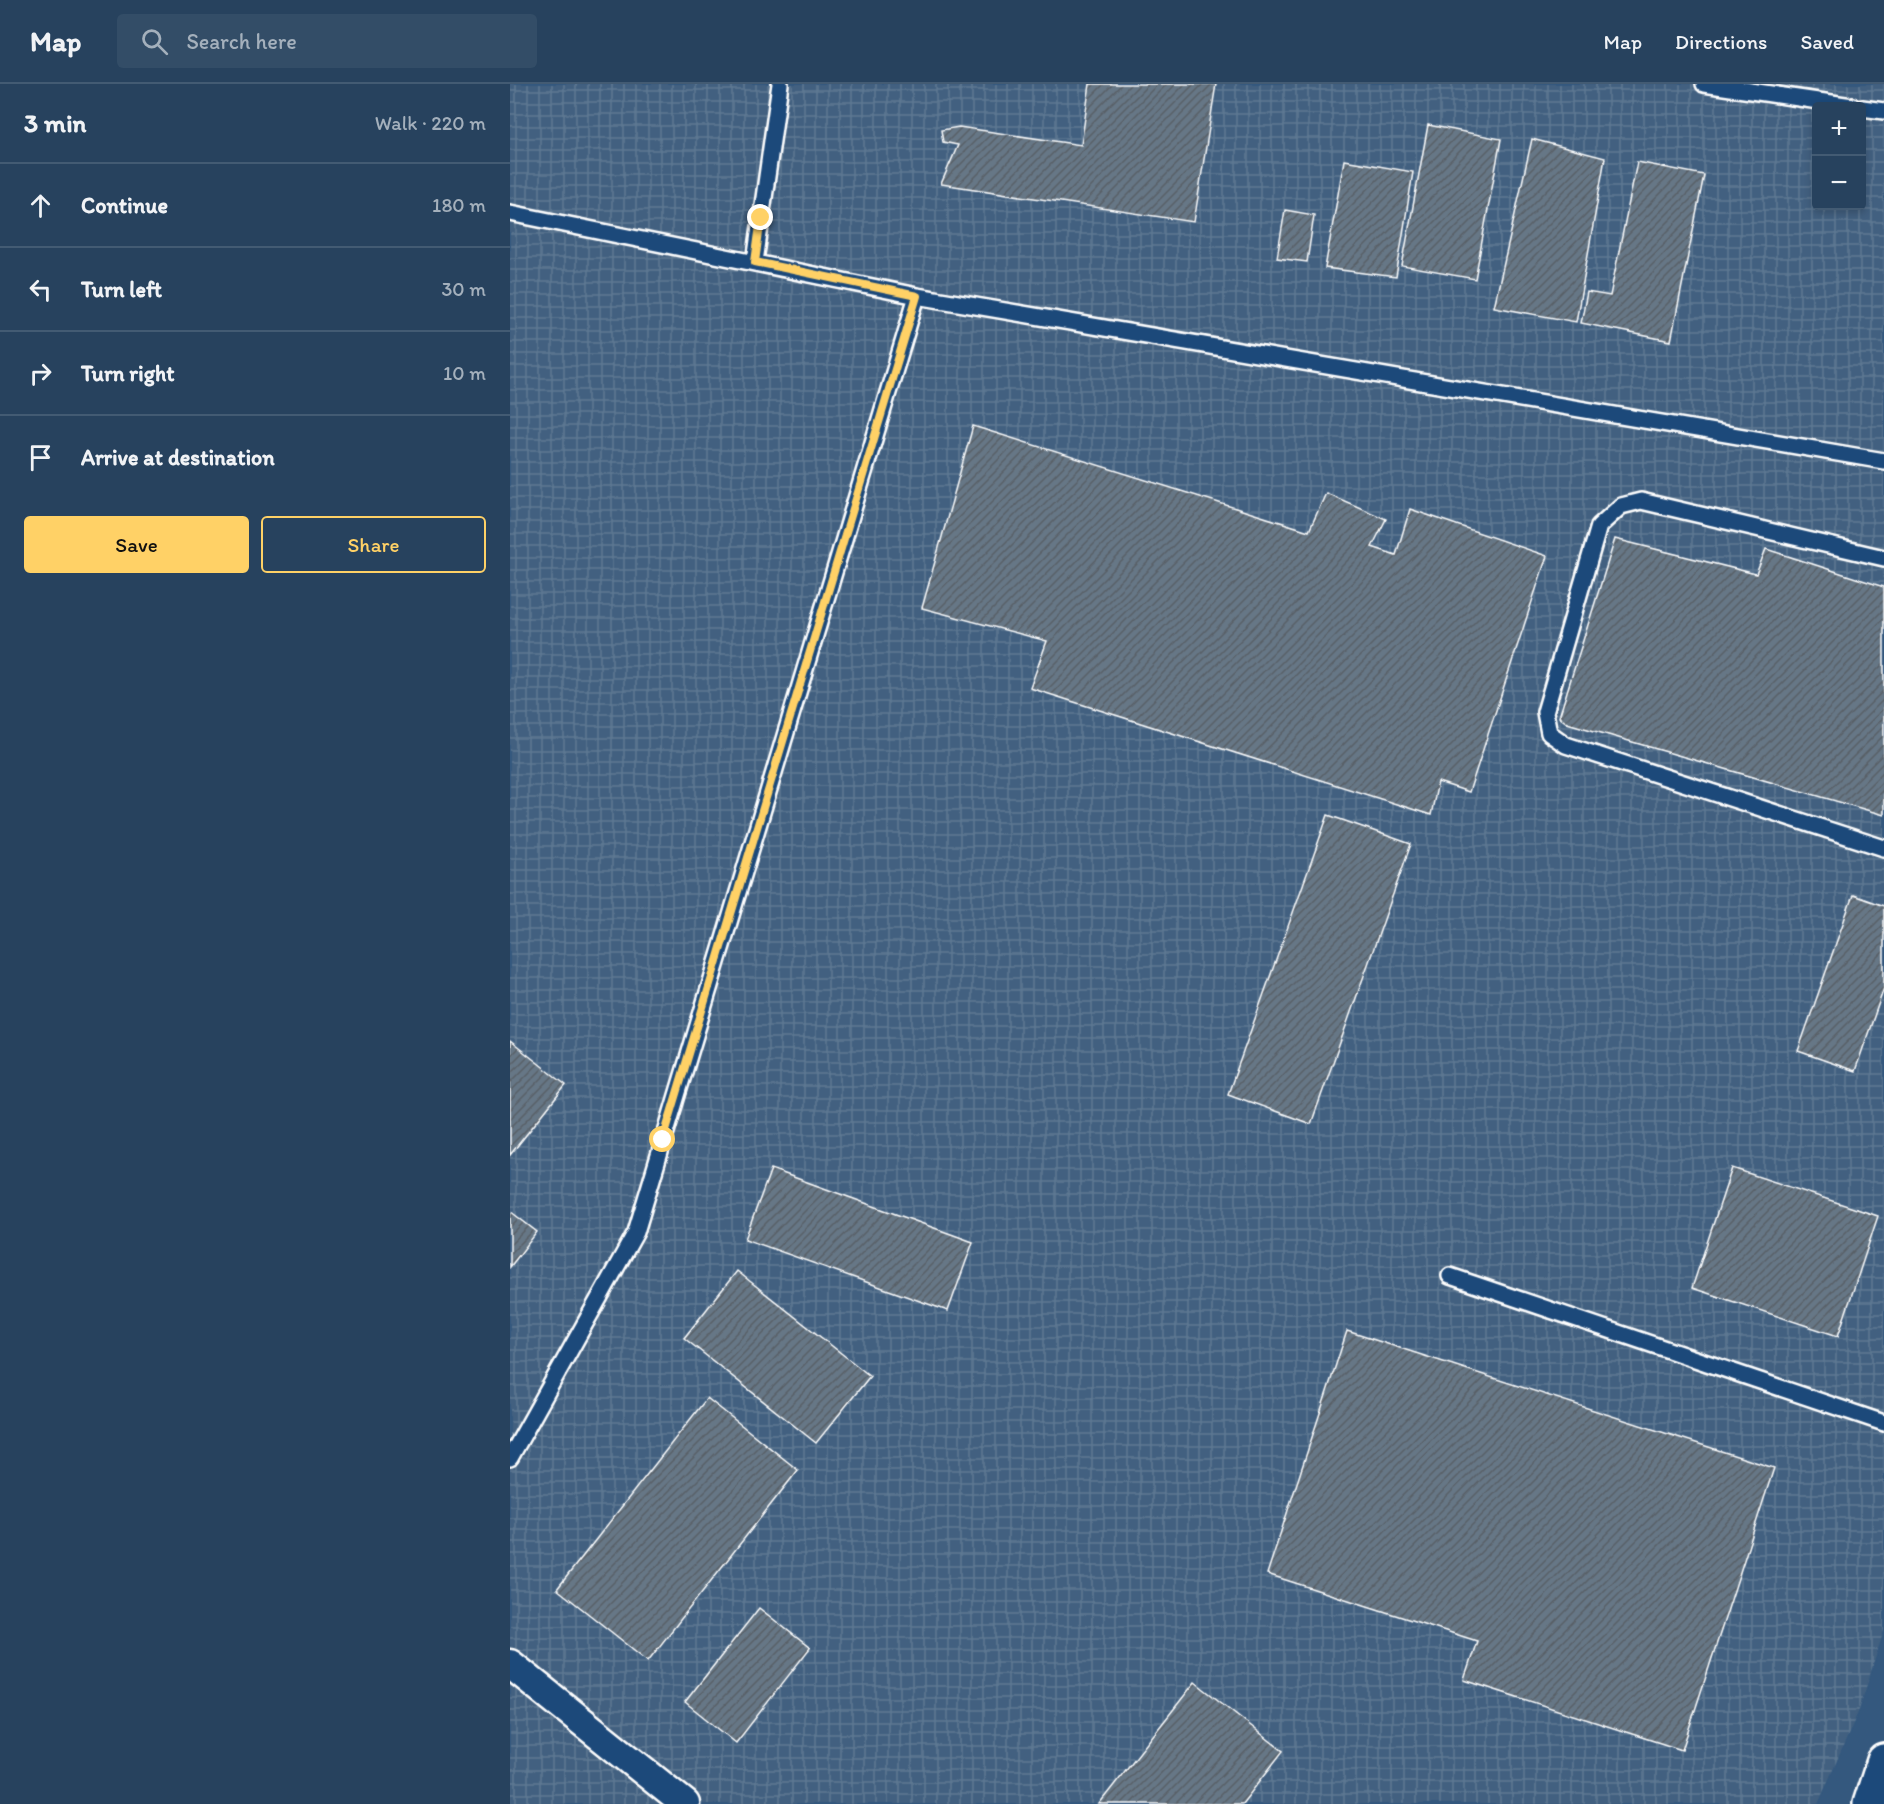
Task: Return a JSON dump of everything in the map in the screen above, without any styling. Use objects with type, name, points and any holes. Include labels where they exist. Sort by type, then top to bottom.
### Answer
[{"type":"main road","points":[[1870,1804],[1884,1761]]},
{"type":"street","points":[[510,1664],[685,1804]]},
{"type":"lane","points":[[755,262],[780,84]]},
{"type":"lane","points":[[1704,84],[1800,91],[1838,102]]},
{"type":"lane","points":[[1866,109],[1884,111]]},
{"type":"lane","points":[[510,213],[917,296],[1884,461]]},
{"type":"lane","points":[[510,1458],[636,1232],[917,296]]},
{"type":"lane","points":[[1884,558],[1641,501],[1621,506],[1599,525],[1545,712],[1549,733],[1566,745],[1884,848]]},
{"type":"lane","points":[[1450,1276],[1884,1422]]},
{"type":"shaded area","points":[[510,84],[1884,84],[1884,1630],[1859,1710],[1818,1804],[510,1804]]},
{"type":"building","points":[[1090,84],[1216,84],[1194,222],[941,184],[958,145],[943,142],[941,130],[959,127],[1081,145]]},
{"type":"building","points":[[1428,125],[1501,139],[1475,279],[1402,266]]},
{"type":"building","points":[[1532,139],[1605,158],[1576,322],[1494,307]]},
{"type":"building","points":[[1344,160],[1413,172],[1396,277],[1325,268]]},
{"type":"building","points":[[1637,162],[1704,175],[1671,341],[1581,323],[1587,292],[1610,296]]},
{"type":"building","points":[[1285,210],[1314,215],[1307,262],[1277,258]]},
{"type":"building","points":[[973,426],[1309,531],[1326,493],[1386,519],[1372,547],[1396,555],[1410,509],[1547,556],[1469,792],[1438,782],[1431,815],[1030,688],[1047,641],[922,608]]},
{"type":"building","points":[[1615,539],[1756,574],[1766,549],[1884,587],[1884,815],[1567,723],[1559,717]]},
{"type":"building","points":[[1328,815],[1411,844],[1311,1124],[1228,1094]]},
{"type":"building","points":[[1853,895],[1884,906],[1884,988],[1855,1071],[1798,1051]]},
{"type":"building","points":[[510,1041],[566,1085],[510,1155]]},
{"type":"building","points":[[1732,1168],[1878,1216],[1838,1336],[1692,1288]]},
{"type":"building","points":[[771,1169],[973,1242],[948,1311],[745,1239]]},
{"type":"building","points":[[510,1211],[537,1232],[510,1267]]},
{"type":"building","points":[[737,1271],[870,1376],[816,1443],[684,1338]]},
{"type":"building","points":[[1347,1331],[1774,1468],[1682,1750],[1464,1680],[1477,1641],[1267,1574]]},
{"type":"building","points":[[707,1398],[798,1470],[648,1661],[557,1589]]},
{"type":"building","points":[[759,1608],[810,1648],[736,1743],[685,1702]]},
{"type":"building","points":[[1195,1682],[1283,1751],[1242,1804],[1099,1804]]},
{"type":"route","points":[[663,1140],[917,296],[755,262],[761,218]]}]
